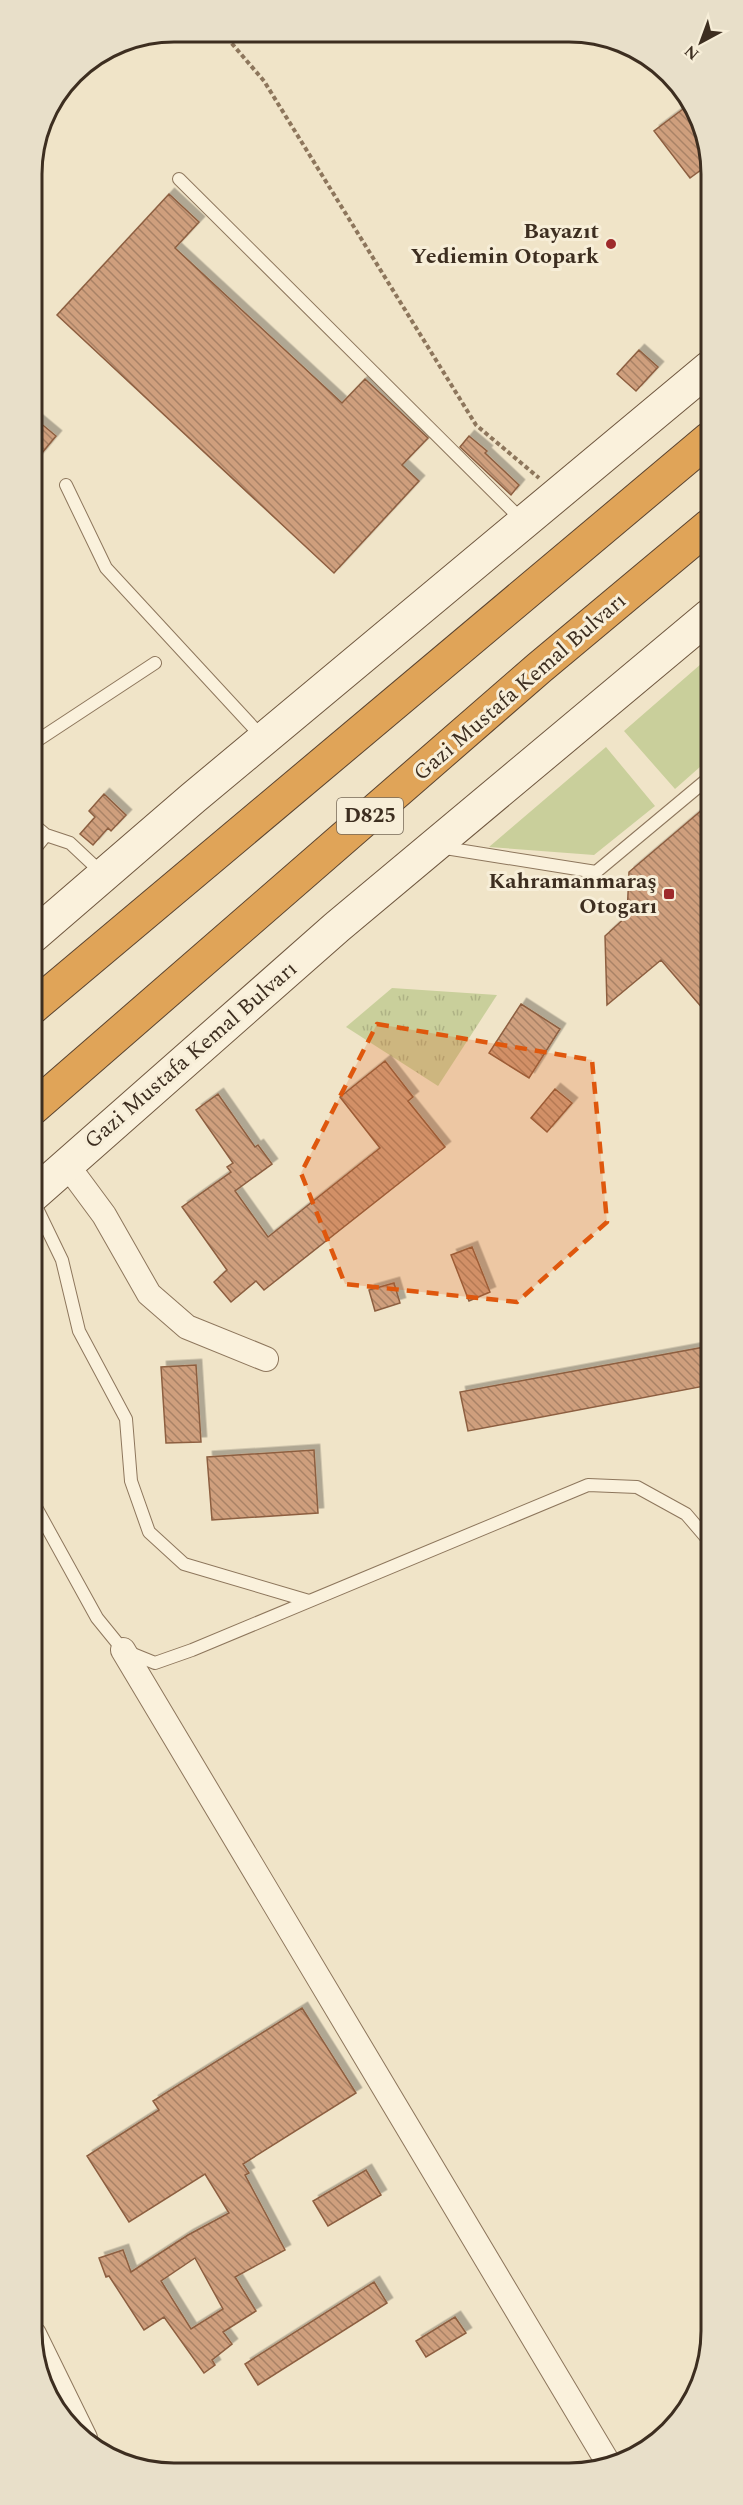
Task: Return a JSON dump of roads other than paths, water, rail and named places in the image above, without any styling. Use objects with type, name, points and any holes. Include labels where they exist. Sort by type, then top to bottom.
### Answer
[{"type":"highway","points":[[42,999],[701,446]]},
{"type":"highway","name":"Gazi Mustafa Kemal Bulvarı","points":[[42,1100],[530,676],[701,533]]},
{"type":"street","points":[[42,928],[524,522],[701,383]]},
{"type":"street","name":"Gazi Mustafa Kemal Bulvarı","points":[[42,1187],[337,927],[701,623]]},
{"type":"street","points":[[67,1165],[104,1215],[149,1294],[187,1327],[266,1359]]},
{"type":"street","points":[[123,1650],[605,2458]]},
{"type":"street","points":[[45,2356],[75,2417]]},
{"type":"lane","points":[[179,179],[524,522]]},
{"type":"lane","points":[[66,485],[106,568],[264,739]]},
{"type":"lane","points":[[42,737],[155,663]]},
{"type":"lane","points":[[435,846],[596,872],[701,784]]},
{"type":"lane","points":[[42,832],[70,843],[104,875]]},
{"type":"lane","points":[[42,840],[46,835]]},
{"type":"lane","points":[[42,1219],[62,1260],[79,1331],[126,1419],[131,1481],[149,1532],[184,1564],[309,1601]]},
{"type":"lane","points":[[42,1518],[97,1618],[123,1650],[154,1662],[192,1650],[588,1485],[637,1487],[686,1514],[701,1532]]},
{"type":"place","name":"Bayazıt Yediemin Otopark","points":[[611,244]]},
{"type":"place","name":"Kahramanmaraş Otogarı","points":[[669,894]]}]
